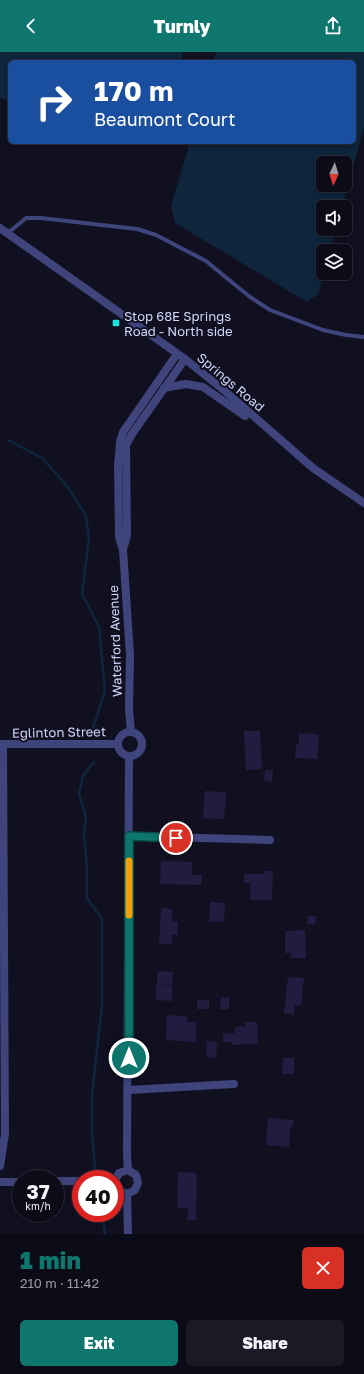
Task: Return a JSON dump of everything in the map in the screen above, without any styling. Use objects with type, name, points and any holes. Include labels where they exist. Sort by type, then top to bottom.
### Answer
[{"type":"street","name":"Springs Road","points":[[0,228],[185,359],[226,392],[314,468],[364,503]]},
{"type":"street","name":"Waterford Avenue","points":[[131,732],[129,709],[130,655],[122,550],[119,537],[118,466],[120,442],[123,432],[177,354]]},
{"type":"street","name":"Waterford Avenue","points":[[122,550],[127,536],[126,445],[132,434],[185,359]]},
{"type":"street","points":[[164,388],[186,384],[202,387],[212,392],[239,411],[318,478],[334,483]]},
{"type":"street","points":[[131,732],[139,736],[142,745],[138,753],[129,756],[121,752],[118,744],[122,735],[131,732]]},
{"type":"street","name":"Eglinton Street","points":[[2,745],[118,744]]},
{"type":"street","points":[[0,1166],[5,1134],[2,938],[2,745]]},
{"type":"street","points":[[128,1170],[129,756]]},
{"type":"street","points":[[129,836],[270,840]]},
{"type":"street","points":[[129,1090],[234,1084]]},
{"type":"street","points":[[124,1171],[128,1170]]},
{"type":"street","points":[[127,1194],[135,1190],[138,1183],[136,1175],[128,1170]]},
{"type":"street","points":[[0,1182],[12,1182]]},
{"type":"street","points":[[127,1194],[128,1234]]},
{"type":"lane","points":[[8,233],[26,218],[41,218],[137,229],[156,235],[206,262],[250,297],[270,310],[323,330],[346,336],[364,337]]},
{"type":"water","points":[[0,52],[183,52],[181,60],[8,60],[8,100],[0,98]]},
{"type":"water","points":[[216,52],[364,52],[364,127],[352,171],[352,156],[316,156],[316,192],[346,192],[344,200],[316,200],[316,236],[334,236],[332,244],[316,244],[316,280],[322,280],[318,294],[307,302],[175,223],[171,206],[189,144],[356,144],[356,60],[214,60]]},
{"type":"building","points":[[244,731],[260,731],[262,769],[246,770]]},
{"type":"building","points":[[299,733],[319,734],[317,759],[295,758],[296,744],[299,744]]},
{"type":"building","points":[[265,770],[273,770],[272,782],[264,781]]},
{"type":"building","points":[[205,791],[226,792],[224,819],[203,818]]},
{"type":"building","points":[[161,861],[192,862],[192,875],[202,875],[201,885],[160,884]]},
{"type":"building","points":[[264,871],[273,871],[272,900],[250,900],[251,883],[244,883],[244,874],[264,874]]},
{"type":"building","points":[[210,902],[225,903],[224,922],[209,921]]},
{"type":"building","points":[[161,908],[172,909],[172,922],[178,922],[177,935],[172,935],[172,944],[159,944]]},
{"type":"building","points":[[308,916],[316,916],[315,925],[307,924]]},
{"type":"building","points":[[305,930],[306,958],[291,958],[291,953],[285,953],[285,931]]},
{"type":"building","points":[[157,971],[173,972],[172,985],[157,985]]},
{"type":"building","points":[[288,977],[304,978],[301,1005],[295,1005],[294,1014],[284,1013]]},
{"type":"building","points":[[156,985],[172,986],[172,1001],[156,1000]]},
{"type":"building","points":[[221,997],[229,997],[229,1009],[220,1009]]},
{"type":"building","points":[[197,1000],[209,1000],[209,1009],[197,1009]]},
{"type":"building","points":[[167,1015],[187,1016],[186,1022],[196,1022],[196,1042],[166,1040]]},
{"type":"building","points":[[245,1022],[257,1022],[258,1044],[232,1045],[232,1042],[223,1042],[223,1034],[235,1033],[235,1027],[245,1027]]},
{"type":"building","points":[[207,1041],[217,1042],[216,1058],[206,1057]]},
{"type":"building","points":[[283,1058],[294,1058],[294,1074],[282,1074]]},
{"type":"building","points":[[268,1118],[293,1120],[293,1127],[290,1127],[289,1147],[266,1145]]},
{"type":"building","points":[[178,1172],[197,1173],[196,1220],[187,1220],[188,1208],[177,1208]]},
{"type":"waterway","points":[[8,440],[42,458],[68,487],[86,516],[89,538],[82,594],[99,627],[105,691],[92,731]]},
{"type":"waterway","points":[[94,762],[83,776],[79,794],[86,817],[84,834],[87,867],[87,898],[102,919],[102,1005],[92,1095],[92,1130],[95,1170]]},
{"type":"waterway","points":[[103,1222],[105,1234]]},
{"type":"slow traffic","points":[[129,861],[129,915]]},
{"type":"place","name":"Stop 68E Springs Road - North side","points":[[116,323]]},
{"type":"route","points":[[129,1058],[129,836],[176,838]]}]
